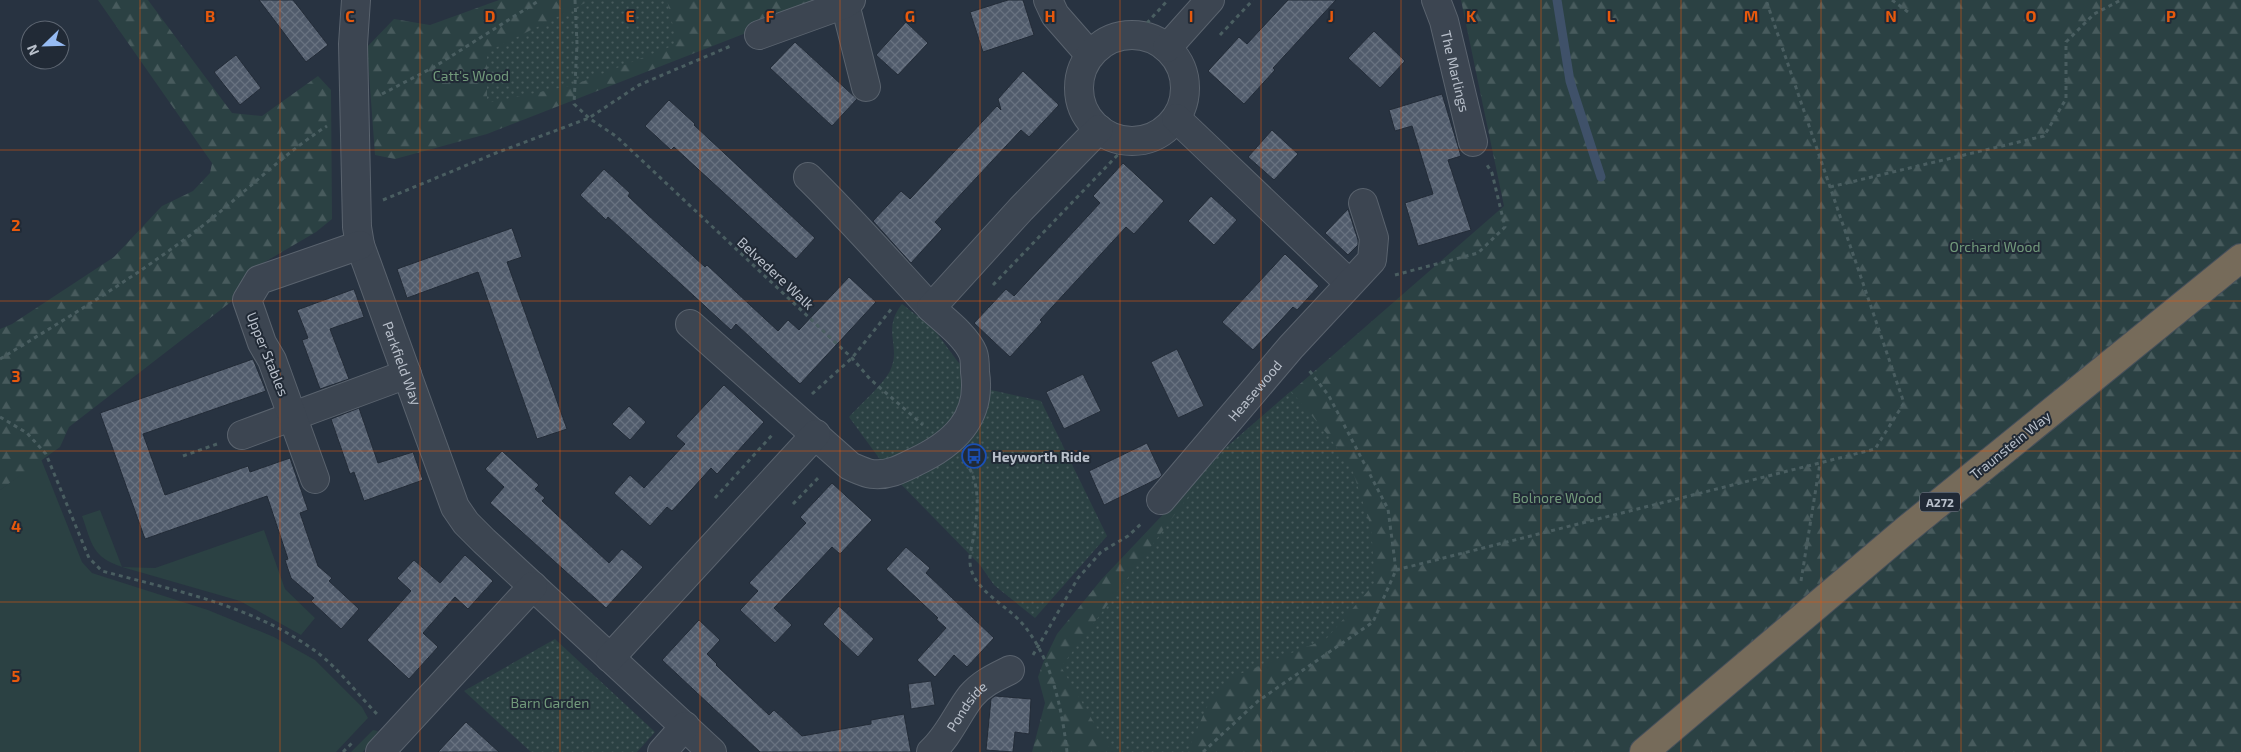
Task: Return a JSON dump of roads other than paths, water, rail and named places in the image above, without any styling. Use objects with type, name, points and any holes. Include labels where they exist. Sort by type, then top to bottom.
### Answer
[{"type":"highway","name":"Traunstein Way","points":[[1644,752],[1907,529],[2241,258]]},
{"type":"street","name":"Parkfield Way","points":[[356,0],[354,44],[356,210],[360,245],[455,506],[466,523],[610,658]]},
{"type":"street","points":[[1048,0],[1055,15],[1090,55]]},
{"type":"street","points":[[1167,48],[1210,0]]},
{"type":"street","name":"The Marlings","points":[[1436,0],[1444,21],[1473,142]]},
{"type":"street","points":[[759,35],[848,2],[866,87]]},
{"type":"street","points":[[1136,35],[1152,39],[1167,48],[1177,60],[1183,74],[1186,89],[1183,104],[1176,118],[1164,131],[1148,139],[1131,141],[1114,138],[1098,129],[1088,117],[1081,102],[1079,86],[1082,70],[1090,55],[1111,40],[1136,35]]},
{"type":"street","points":[[1176,118],[1349,283]]},
{"type":"street","points":[[931,308],[1021,209],[1098,129]]},
{"type":"street","points":[[690,324],[850,466],[871,474],[890,473],[929,456],[947,445],[965,426],[973,407],[978,387],[972,352],[962,338],[931,308],[867,240],[854,223],[808,177]]},
{"type":"street","name":"Heasewood","points":[[1161,500],[1291,347],[1372,260],[1374,238],[1363,202]]},
{"type":"street","name":"Upper Stables","points":[[315,479],[247,300],[259,280],[360,245]]},
{"type":"street","points":[[242,435],[406,374]]},
{"type":"street","points":[[712,752],[610,658],[816,434]]},
{"type":"street","points":[[380,752],[533,586]]},
{"type":"street","name":"Pondside","points":[[931,752],[940,744],[972,696],[985,682],[1010,670]]},
{"type":"street","points":[[662,752],[685,726]]},
{"type":"waterway","points":[[1557,0],[1570,81],[1601,177]]},
{"type":"place","name":"Heyworth Ride","points":[[974,456]]},
{"type":"park label","name":"Catt's Wood","points":[[471,75]]},
{"type":"park label","name":"Orchard Wood","points":[[1995,246]]},
{"type":"park label","name":"Bolnore Wood","points":[[1557,497]]},
{"type":"park label","name":"Barn Garden","points":[[550,702]]}]
